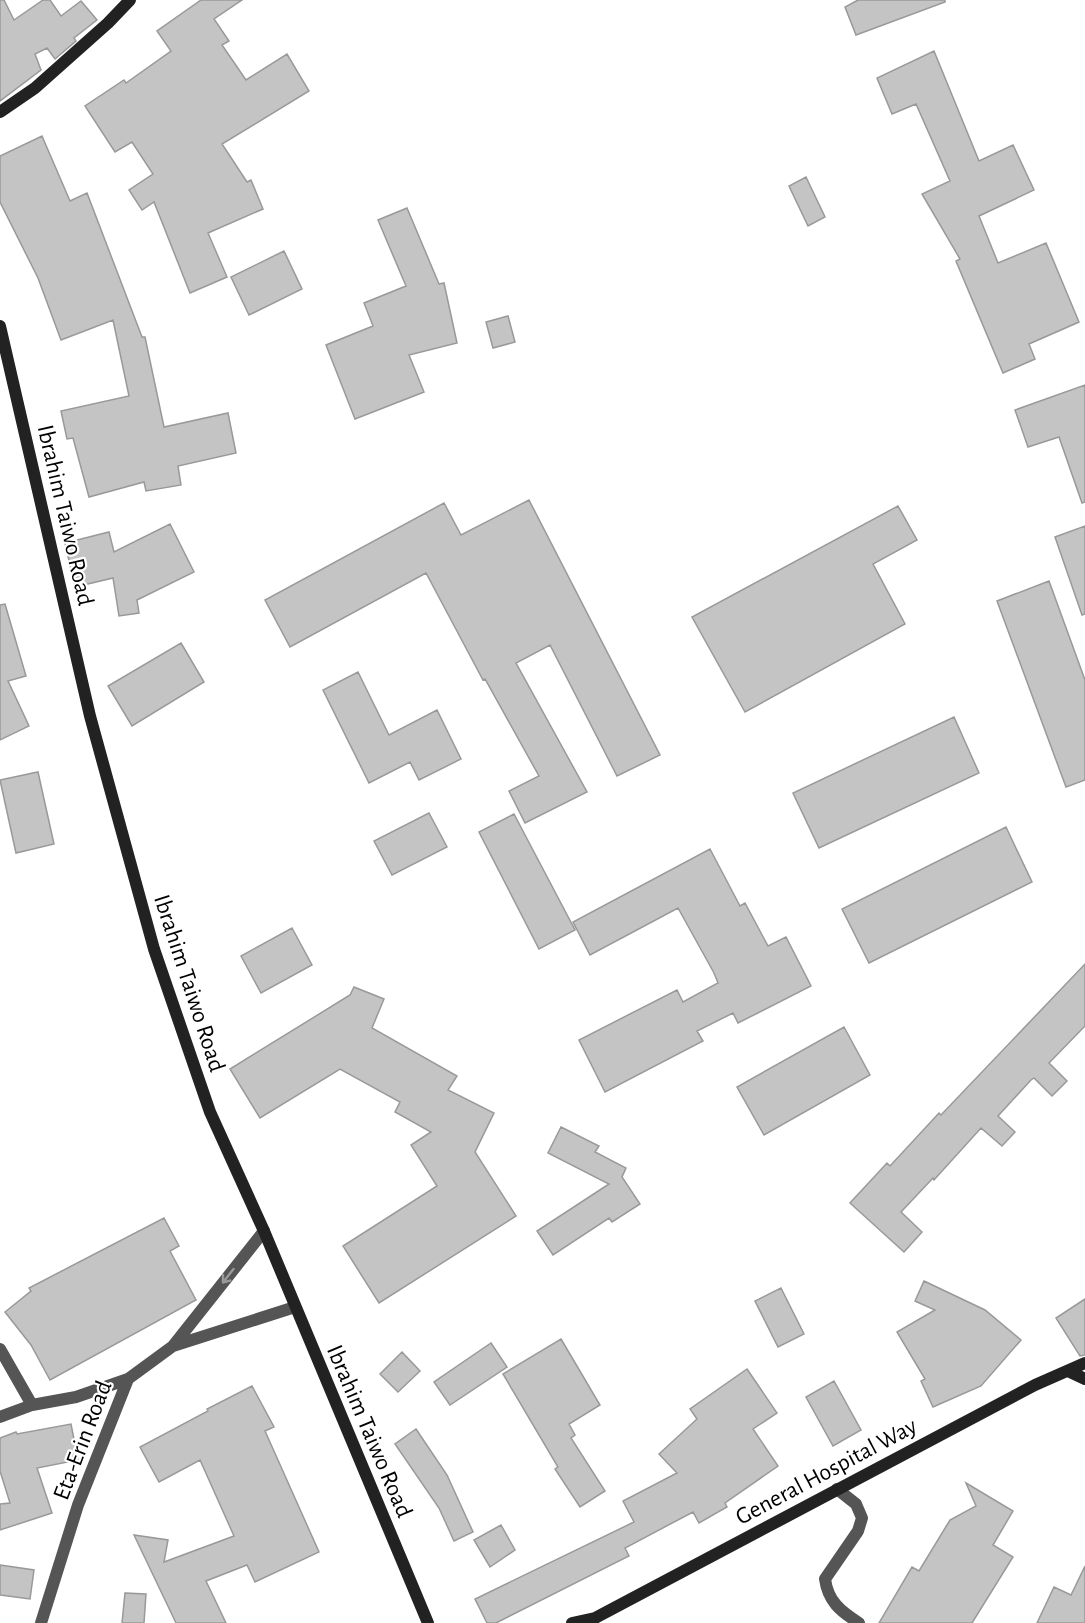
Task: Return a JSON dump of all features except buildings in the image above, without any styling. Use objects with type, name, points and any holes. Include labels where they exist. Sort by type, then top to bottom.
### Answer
[{"type":"main road","points":[[0,112],[35,88],[108,23],[130,0]]},
{"type":"main road","name":"Ibrahim Taiwo Road","points":[[0,326],[90,716],[154,949],[210,1112],[264,1231],[428,1623]]},
{"type":"main road","name":"General Hospital Way","points":[[572,1623],[593,1620],[1035,1385],[1085,1363]]},
{"type":"main road","points":[[1068,1371],[1085,1379]]},
{"type":"street","points":[[173,1346],[264,1231]]},
{"type":"street","name":"Eta-Erin Road","points":[[41,1623],[78,1505],[128,1379],[173,1346],[295,1307]]},
{"type":"street","points":[[0,1349],[32,1404]]},
{"type":"street","points":[[0,1417],[32,1404],[76,1397],[128,1379]]},
{"type":"street","points":[[837,1489],[856,1504],[862,1518],[858,1531],[825,1579],[827,1593],[836,1606],[859,1623]]}]
